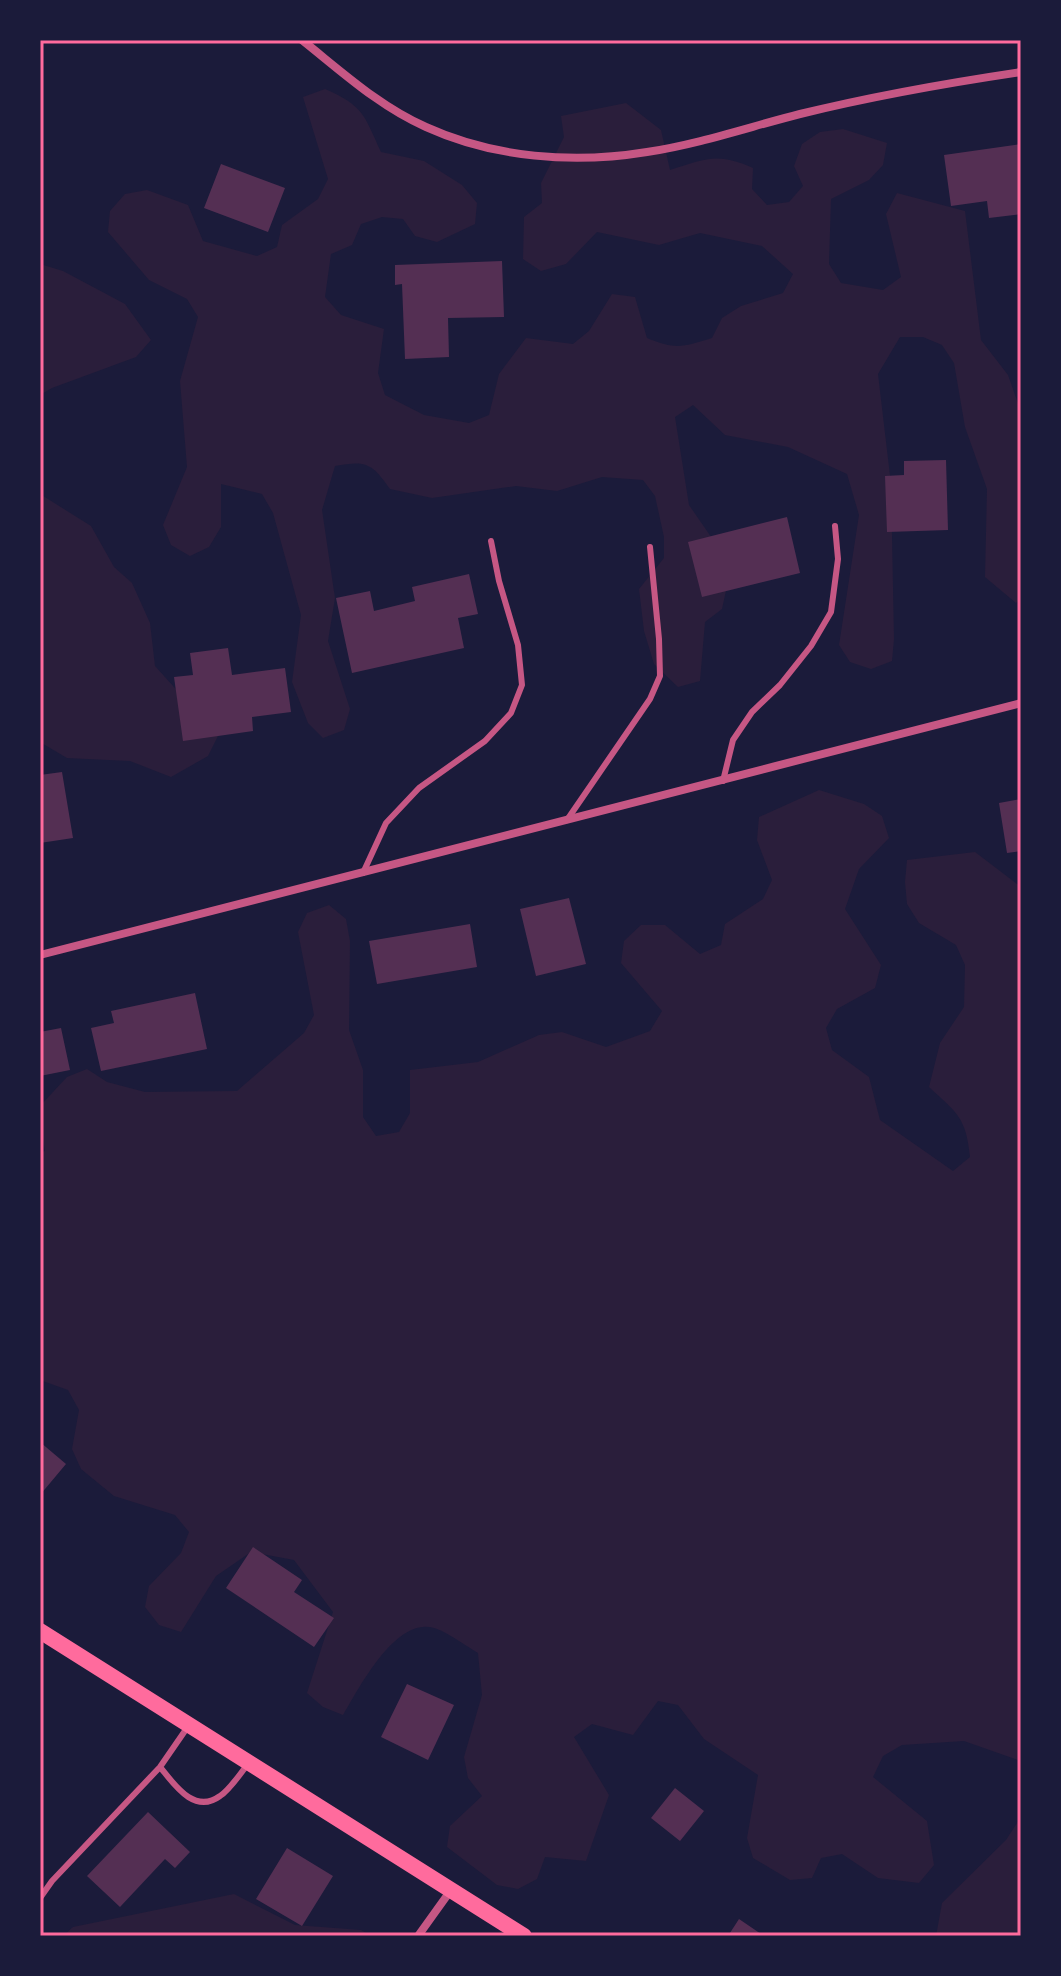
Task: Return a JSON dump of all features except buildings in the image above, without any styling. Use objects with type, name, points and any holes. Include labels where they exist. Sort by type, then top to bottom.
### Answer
[{"type":"main road","points":[[40,1631],[524,1936]]},
{"type":"street","points":[[302,40],[372,96],[425,127],[494,149],[569,157],[648,152],[802,114],[953,82],[1021,72]]},
{"type":"street","points":[[40,955],[1021,703]]},
{"type":"street","points":[[418,1936],[452,1889]]},
{"type":"lane","points":[[723,781],[733,740],[752,712],[780,685],[811,646],[831,612],[838,559],[835,526]]},
{"type":"lane","points":[[363,873],[386,823],[419,788],[485,741],[511,713],[522,685],[518,645],[491,541]]},
{"type":"lane","points":[[567,820],[650,699],[660,676],[650,547]]},
{"type":"lane","points":[[40,1898],[52,1881],[160,1767],[190,1725]]},
{"type":"lane","points":[[160,1767],[181,1793],[193,1800],[206,1801],[220,1797],[249,1762]]},
{"type":"shaded area","points":[[325,89],[348,101],[361,113],[381,152],[424,161],[462,185],[477,203],[475,224],[437,242],[415,236],[403,219],[382,217],[361,224],[352,245],[331,254],[325,297],[341,315],[384,329],[378,373],[385,395],[424,415],[469,423],[489,415],[499,374],[526,338],[573,344],[589,331],[612,294],[635,297],[647,338],[680,346],[712,338],[722,318],[741,306],[783,293],[793,274],[762,246],[700,233],[659,245],[597,232],[566,264],[541,271],[523,259],[524,217],[542,203],[541,183],[564,137],[561,116],[626,103],[661,130],[670,170],[711,159],[740,163],[753,168],[752,189],[767,205],[789,202],[803,186],[794,166],[802,144],[820,132],[843,129],[887,143],[883,165],[869,180],[831,199],[829,264],[841,283],[883,290],[901,277],[886,214],[897,193],[965,211],[981,340],[1008,375],[1021,412],[1021,598],[1016,603],[985,577],[987,489],[965,427],[954,363],[942,345],[923,337],[900,337],[878,374],[891,484],[892,661],[871,669],[850,662],[839,645],[859,515],[847,474],[788,447],[725,435],[693,405],[675,417],[689,505],[716,544],[727,586],[722,609],[705,622],[700,681],[678,687],[654,664],[644,631],[639,589],[664,558],[664,537],[655,496],[643,480],[602,477],[557,491],[516,486],[432,498],[390,489],[373,469],[361,464],[346,464],[335,466],[322,510],[335,598],[328,641],[350,709],[344,730],[323,738],[308,723],[292,682],[301,615],[273,513],[262,494],[221,484],[221,527],[209,547],[190,556],[171,545],[163,525],[187,467],[180,381],[198,317],[187,299],[149,280],[108,232],[110,211],[125,194],[147,190],[188,205],[203,241],[257,256],[277,247],[282,225],[318,199],[328,179],[303,97]]},
{"type":"shaded area","points":[[40,264],[63,271],[125,304],[151,340],[136,357],[40,395]]},
{"type":"shaded area","points":[[40,494],[91,526],[114,567],[132,583],[150,623],[155,666],[218,736],[208,756],[171,777],[130,761],[67,758],[40,742]]},
{"type":"shaded area","points":[[819,790],[864,804],[882,816],[889,838],[859,869],[845,909],[881,965],[875,988],[837,1009],[826,1028],[832,1050],[869,1077],[880,1120],[953,1171],[970,1157],[966,1133],[953,1110],[929,1087],[940,1043],[964,1007],[965,965],[956,945],[919,923],[907,904],[907,860],[975,852],[1021,887],[1021,1761],[964,1741],[902,1745],[883,1756],[873,1777],[927,1821],[934,1865],[919,1883],[878,1878],[842,1854],[821,1858],[812,1878],[790,1880],[753,1858],[747,1838],[758,1775],[704,1739],[678,1705],[658,1701],[633,1735],[592,1724],[574,1737],[609,1795],[586,1861],[545,1857],[537,1879],[518,1889],[497,1885],[447,1847],[450,1826],[482,1796],[468,1778],[464,1757],[482,1695],[478,1653],[434,1628],[420,1627],[406,1633],[380,1657],[343,1715],[323,1707],[307,1693],[333,1612],[294,1560],[251,1552],[216,1576],[181,1632],[159,1625],[145,1607],[149,1586],[181,1553],[189,1532],[175,1515],[114,1496],[81,1469],[72,1449],[79,1410],[68,1390],[40,1380],[40,1153],[45,1151],[40,1106],[67,1077],[87,1069],[107,1082],[145,1092],[237,1091],[304,1033],[314,1015],[298,932],[307,913],[329,905],[346,919],[350,941],[349,1030],[363,1070],[363,1117],[376,1136],[399,1132],[410,1113],[410,1070],[478,1062],[539,1035],[562,1032],[606,1047],[650,1031],[662,1011],[621,963],[624,941],[641,925],[665,925],[700,954],[721,945],[725,924],[763,899],[772,880],[757,840],[759,817]]},
{"type":"shaded area","points":[[1021,1817],[1021,1936],[936,1936],[942,1903],[1006,1840]]},
{"type":"shaded area","points":[[234,1894],[295,1925],[361,1930],[371,1936],[63,1936],[73,1927]]}]
